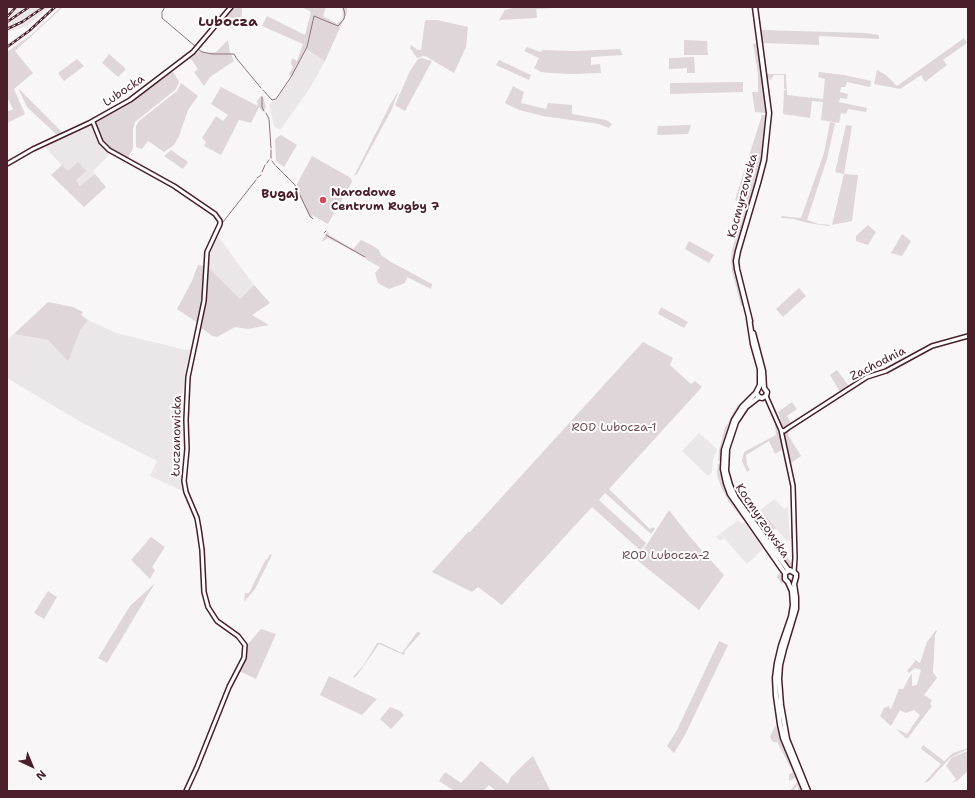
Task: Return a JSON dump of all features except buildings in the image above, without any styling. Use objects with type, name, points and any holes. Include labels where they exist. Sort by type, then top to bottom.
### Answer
[{"type":"main road","name":"Kocmyrzowska","points":[[755,7],[769,113],[764,160],[738,249],[736,261],[763,371],[764,388],[767,392],[746,407],[736,422],[727,449],[726,471],[736,498],[790,571],[785,579],[788,582]]},
{"type":"main road","name":"Kocmyrzowska","points":[[749,318],[754,349],[760,369],[759,388],[757,390],[761,396]]},
{"type":"main road","points":[[759,388],[764,388]]},
{"type":"main road","points":[[790,571],[796,577],[794,581],[796,608],[781,659],[779,689],[781,710],[786,734],[808,791]]},
{"type":"main road","points":[[794,581],[788,582],[792,591],[793,605],[791,617],[777,663],[776,696],[783,738],[805,791]]},
{"type":"street","name":"Lubocka","points":[[7,164],[33,149],[93,122],[131,99],[191,54],[231,7]]},
{"type":"street","name":"Łuczanowicka","points":[[93,122],[101,142],[109,150],[174,186],[215,214],[220,221],[207,252],[204,301],[188,377],[186,420],[187,449],[184,481],[186,492],[197,518],[202,550],[204,592],[208,607],[217,621],[238,636],[245,645],[244,658],[229,687],[197,768],[186,791]]},
{"type":"street","name":"Zachodnia","points":[[781,430],[786,430],[868,377],[886,371],[932,346],[968,336]]},
{"type":"street","points":[[761,396],[771,407],[781,430],[794,490],[795,563],[790,571]]},
{"type":"shaded area","points":[[7,7],[50,7],[27,26],[7,32]]},
{"type":"shaded area","points":[[306,49],[325,61],[310,88],[280,130],[274,126],[269,104],[275,101],[292,77]]},
{"type":"shaded area","points":[[91,125],[93,126],[99,143],[110,154],[93,171],[95,174],[81,186],[45,147]]},
{"type":"shaded area","points":[[217,235],[254,285],[240,299],[208,267],[213,242]]},
{"type":"shaded area","points":[[88,320],[116,333],[186,350],[192,348],[187,363],[182,398],[183,442],[178,451],[175,470],[183,474],[185,492],[150,476],[157,461],[79,421],[7,378],[7,340],[14,334],[48,340],[68,360],[80,331]]},
{"type":"shaded area","points":[[699,433],[717,449],[713,460],[712,472],[708,476],[682,451]]},
{"type":"shaded area","points":[[775,499],[784,509],[788,507],[790,541],[785,539],[760,510]]},
{"type":"shaded area","points":[[738,520],[742,524],[745,522],[763,549],[747,564],[724,538],[720,541],[716,537]]},
{"type":"green space","points":[[61,7],[63,7],[15,51],[33,73],[14,89],[25,114],[7,123],[7,112],[13,109],[7,97],[7,52],[32,34]]},
{"type":"green space","points":[[234,7],[242,7],[242,13],[241,19],[236,26],[231,28],[224,19]]},
{"type":"green space","points":[[302,7],[326,7],[323,16],[337,24],[343,18],[342,7],[347,7],[347,12],[325,61],[306,49],[292,77],[289,74],[293,67],[291,64],[292,58],[297,61],[303,44],[262,26],[267,16],[305,35],[311,12]]},
{"type":"green space","points":[[517,7],[554,8],[536,9],[537,18],[499,20],[505,10]]},
{"type":"green space","points":[[757,7],[760,7],[758,13],[761,30],[865,33],[879,35],[879,39],[819,36],[819,45],[762,43]]},
{"type":"green space","points":[[437,20],[468,27],[466,47],[454,73],[427,57],[423,56],[417,58],[410,48],[411,45],[418,50],[421,50],[425,21]]},
{"type":"green space","points":[[964,38],[967,43],[943,60],[947,65],[925,82],[921,75],[900,89],[874,84],[877,70],[886,75],[897,86]]},
{"type":"green space","points":[[228,40],[230,52],[234,61],[210,77],[204,86],[194,72],[198,69],[191,59],[189,59],[200,51],[205,53],[216,52]]},
{"type":"green space","points":[[684,40],[707,41],[708,55],[684,55]]},
{"type":"green space","points":[[758,43],[767,112],[765,113],[755,112],[752,92],[758,92],[758,74],[753,44]]},
{"type":"green space","points":[[527,47],[541,52],[542,50],[574,51],[620,49],[623,55],[591,57],[591,65],[600,64],[601,73],[552,73],[541,72],[534,68],[539,58],[524,51]]},
{"type":"green space","points":[[109,54],[126,69],[118,77],[102,63]]},
{"type":"green space","points":[[694,57],[695,73],[687,73],[687,68],[669,69],[669,58]]},
{"type":"green space","points":[[421,58],[432,61],[405,111],[395,105],[410,71],[418,59]]},
{"type":"green space","points":[[77,59],[84,66],[64,81],[58,73]]},
{"type":"green space","points":[[499,60],[531,75],[529,80],[496,65]]},
{"type":"green space","points":[[173,72],[179,81],[178,85],[175,90],[135,122],[133,129],[133,148],[128,158],[113,151],[100,137],[96,123],[127,104]]},
{"type":"green space","points":[[819,72],[844,75],[871,81],[870,87],[847,82],[845,87],[841,87],[840,92],[848,94],[847,99],[840,98],[839,102],[867,108],[866,112],[848,109],[846,114],[841,113],[839,123],[821,120],[823,102],[812,101],[810,118],[783,114],[784,91],[786,89],[784,89],[784,75],[774,75],[771,80],[767,78],[766,74],[786,74],[787,95],[823,99],[825,79],[818,77]]},
{"type":"green space","points":[[743,82],[743,92],[670,94],[670,83]]},
{"type":"green space","points":[[181,83],[198,96],[188,110],[179,136],[174,145],[164,152],[148,141],[142,149],[136,147],[136,126],[139,121],[177,91]]},
{"type":"green space","points":[[513,86],[524,92],[521,103],[546,109],[548,103],[572,105],[572,114],[606,120],[612,124],[609,128],[599,124],[543,116],[519,110],[505,103]]},
{"type":"green space","points":[[221,87],[258,106],[257,101],[261,96],[263,97],[266,107],[263,112],[259,107],[251,123],[239,120],[221,155],[204,146],[206,142],[202,138],[216,116],[223,121],[228,115],[211,104]]},
{"type":"green space","points":[[18,88],[63,133],[57,135],[27,107]]},
{"type":"green space","points":[[399,90],[391,111],[357,174],[354,176],[391,103]]},
{"type":"green space","points":[[762,115],[766,115],[767,117],[762,161],[750,204],[745,204],[735,200]]},
{"type":"green space","points":[[830,122],[835,123],[827,159],[807,220],[819,224],[831,225],[828,226],[781,218],[782,216],[801,218],[824,153]]},
{"type":"green space","points":[[691,125],[688,134],[657,135],[658,126]]},
{"type":"green space","points":[[846,125],[852,126],[844,174],[835,172]]},
{"type":"green space","points":[[281,135],[297,145],[284,167],[276,161],[275,139]]},
{"type":"green space","points":[[171,150],[188,162],[183,169],[164,156]]},
{"type":"green space","name":"Narodowe Centrum Rugby 7","points":[[312,156],[351,178],[352,182],[328,224],[312,215],[313,219],[310,218],[297,191],[297,184]]},
{"type":"green space","points":[[78,162],[86,171],[76,180],[80,186],[95,174],[106,187],[84,207],[51,175],[62,165],[68,171]]},
{"type":"green space","points":[[844,174],[858,175],[852,221],[832,225]]},
{"type":"green space","points":[[747,206],[749,209],[735,261],[744,305],[741,306],[732,271],[731,260],[732,250],[744,209]]},
{"type":"green space","points":[[868,225],[876,232],[868,245],[856,241],[856,236]]},
{"type":"green space","points":[[328,231],[329,235],[353,249],[361,240],[373,246],[379,250],[381,255],[391,262],[432,284],[431,289],[407,277],[405,283],[389,289],[378,283],[375,273],[380,267],[328,238],[321,242]]},
{"type":"green space","points":[[902,234],[911,241],[902,256],[891,253]]},
{"type":"green space","points":[[689,241],[714,255],[709,263],[685,249]]},
{"type":"green space","points":[[198,265],[204,266],[198,323],[177,309],[192,281]]},
{"type":"green space","points":[[208,267],[240,299],[254,285],[270,303],[252,315],[269,325],[248,329],[235,327],[217,337],[212,336],[203,329],[200,330],[205,301]]},
{"type":"green space","points":[[799,288],[806,296],[783,317],[776,309]]},
{"type":"green space","points":[[48,302],[73,307],[83,312],[81,315],[88,320],[80,331],[68,361],[48,340],[14,334]]},
{"type":"green space","points":[[661,307],[688,322],[684,328],[658,314]]},
{"type":"green space","name":"ROD Lubocza-1","points":[[643,342],[673,358],[670,365],[691,384],[695,381],[702,387],[609,489],[650,529],[653,527],[655,529],[651,534],[605,493],[599,500],[646,543],[641,551],[592,507],[502,605],[478,587],[472,592],[432,572],[468,532],[470,532]]},
{"type":"green space","points":[[837,370],[849,386],[840,392],[830,375]]},
{"type":"green space","points":[[752,392],[753,393],[739,406],[732,418],[721,460],[718,461],[719,450],[725,427],[735,409]]},
{"type":"green space","points":[[792,402],[797,409],[787,416],[791,423],[783,428],[778,412]]},
{"type":"green space","points":[[776,424],[783,449],[775,454],[769,441],[746,455],[747,465],[750,470],[747,472],[742,461],[744,452],[776,435]]},
{"type":"green space","points":[[789,431],[788,435],[801,456],[791,463],[783,435]]},
{"type":"green space","points":[[718,464],[721,465],[725,486],[730,498],[782,572],[782,584],[777,577],[780,572],[729,502],[721,487],[717,474]]},
{"type":"green space","points":[[756,506],[776,528],[767,536],[792,563],[791,566],[789,567],[785,564],[750,512]]},
{"type":"green space","name":"ROD Lubocza-2","points":[[669,510],[690,537],[724,575],[699,610],[637,560]]},
{"type":"green space","points":[[151,537],[165,547],[152,567],[155,570],[150,579],[131,560]]},
{"type":"green space","points":[[270,554],[272,555],[255,589],[244,602],[245,593],[249,593]]},
{"type":"green space","points":[[155,583],[107,663],[98,658],[130,606]]},
{"type":"green space","points":[[48,591],[57,597],[44,619],[34,613]]},
{"type":"green space","points":[[261,629],[276,634],[256,679],[239,671],[247,654],[247,645]]},
{"type":"green space","points":[[936,630],[933,672],[937,678],[924,695],[932,700],[930,704],[932,706],[907,739],[896,729],[907,734],[920,715],[914,710],[906,713],[900,710],[891,726],[880,716],[884,708],[889,706],[891,709],[899,689],[903,689],[912,674],[912,686],[917,685],[921,670],[915,668],[909,673],[907,671],[915,661],[914,659],[920,663],[927,642]]},
{"type":"green space","points":[[417,632],[421,633],[405,651],[404,655],[379,644],[358,674],[354,678],[353,677],[363,666],[377,643],[381,643],[402,653]]},
{"type":"green space","points":[[719,641],[728,645],[685,735],[674,753],[667,746],[677,730]]},
{"type":"green space","points":[[329,676],[377,699],[362,715],[332,701],[320,695]]},
{"type":"green space","points":[[390,707],[400,711],[404,715],[391,729],[380,719]]},
{"type":"green space","points":[[779,725],[782,740],[803,791],[797,791],[797,785],[794,791],[790,791],[797,782],[795,778],[789,781],[789,774],[793,772],[777,742],[773,742],[770,737],[775,726]]},
{"type":"green space","points":[[923,745],[944,761],[953,753],[968,749],[950,758],[929,781],[924,783],[941,764],[921,749]]},
{"type":"green space","points":[[968,751],[968,771],[952,783],[956,779],[946,766],[951,758]]},
{"type":"green space","points":[[533,756],[550,790],[548,791],[496,791],[489,785],[483,791],[453,791],[439,781],[445,772],[461,783],[481,761],[508,784],[511,777]]},
{"type":"waterway","points":[[165,7],[162,12],[162,18],[195,46]]},
{"type":"waterway","points":[[263,90],[272,100],[276,99],[291,77],[307,47],[314,16],[338,26],[344,19],[345,14],[343,7]]},
{"type":"waterway","points":[[199,50],[212,54],[234,54],[261,88]]},
{"type":"waterway","points":[[262,97],[262,107],[264,111]]},
{"type":"waterway","points":[[266,113],[269,119],[271,148]]},
{"type":"waterway","points":[[271,150],[271,158]]},
{"type":"waterway","points":[[272,161],[275,165]]},
{"type":"waterway","points":[[262,172],[265,165]]},
{"type":"waterway","points":[[276,166],[295,185],[310,216],[313,219]]},
{"type":"waterway","points":[[257,178],[261,175]]},
{"type":"waterway","points":[[220,229],[223,222],[256,180]]},
{"type":"waterway","points":[[326,235],[365,257]]},
{"type":"waterway","points":[[198,339],[200,328]]},
{"type":"waterway","points":[[189,380],[191,370]]},
{"type":"waterway","points":[[792,524],[792,538]]},
{"type":"railway","points":[[7,17],[16,7]]},
{"type":"railway","points":[[7,22],[29,7]]},
{"type":"railway","points":[[7,29],[22,22],[44,7]]},
{"type":"railway","points":[[7,47],[29,31],[55,7]]},
{"type":"place","name":"Narodowe Centrum Rugby 7","points":[[323,200]]},
{"type":"district","name":"Lubocza","points":[[228,22]]},
{"type":"district","name":"Bugaj","points":[[280,195]]}]
